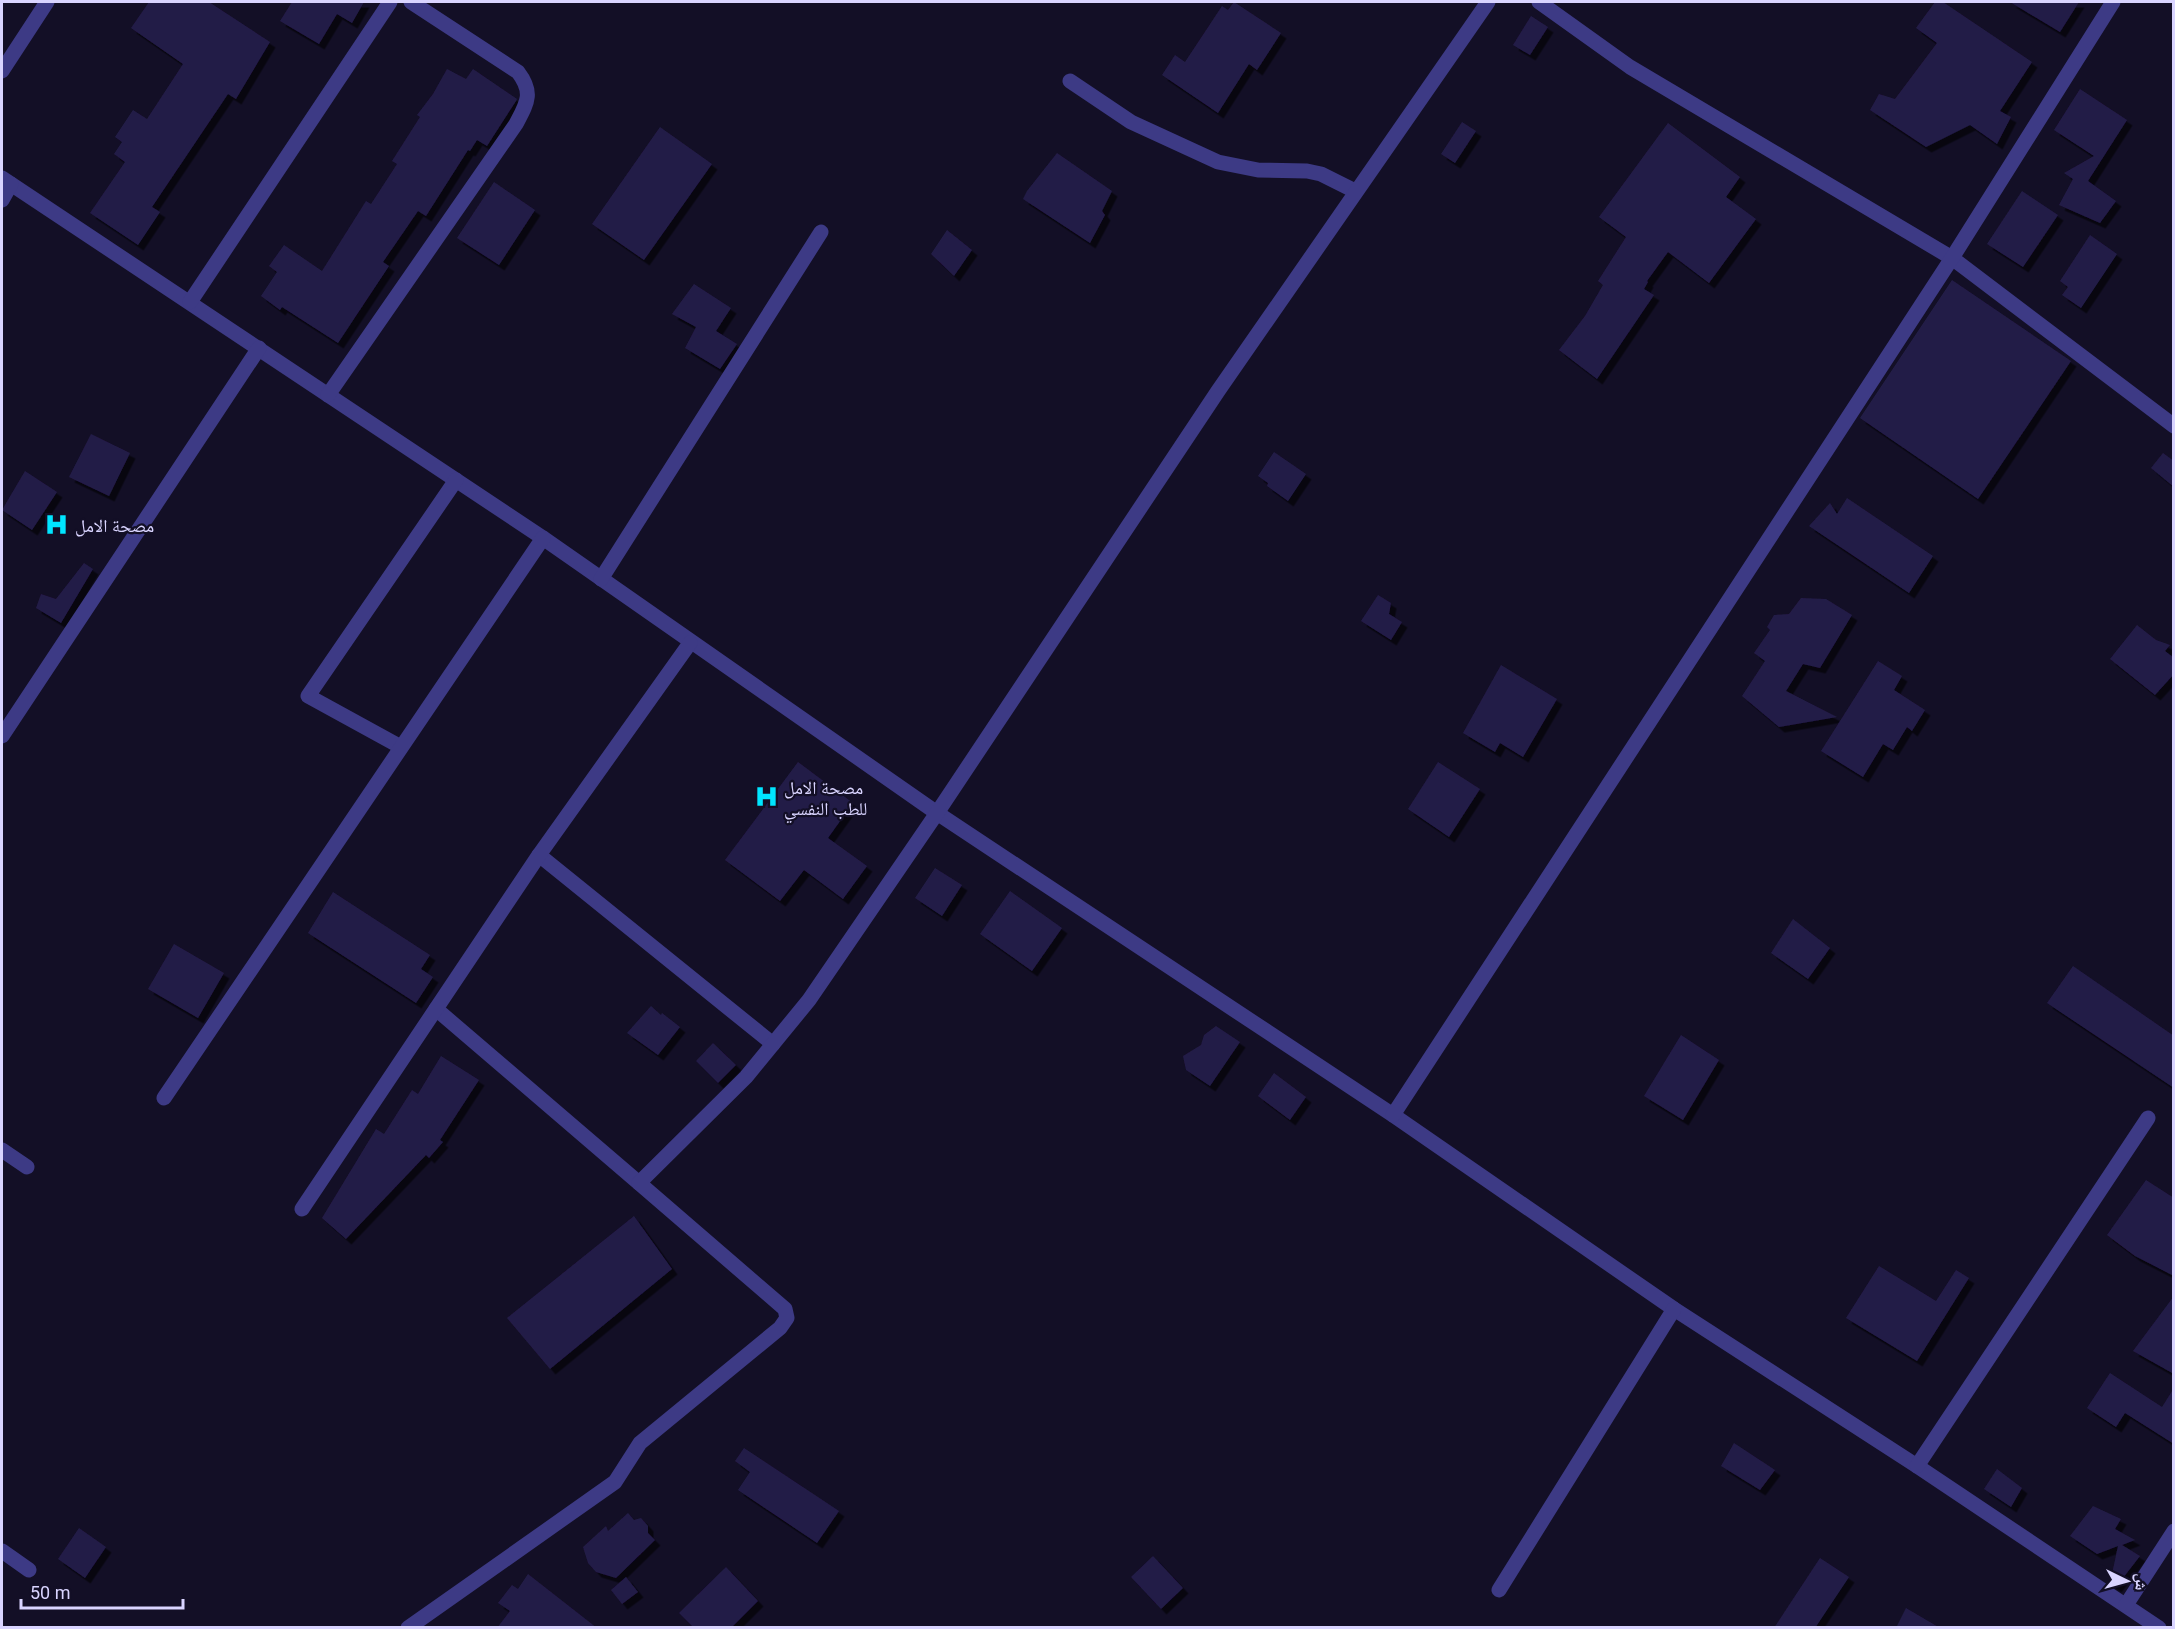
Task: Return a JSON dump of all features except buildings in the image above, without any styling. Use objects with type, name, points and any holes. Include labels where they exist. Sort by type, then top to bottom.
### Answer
[{"type":"street","points":[[2,71],[47,2]]},
{"type":"street","points":[[190,302],[390,2]]},
{"type":"street","points":[[328,395],[516,124],[527,103],[527,84],[518,72],[411,2]]},
{"type":"street","points":[[639,1183],[746,1077],[809,1000],[937,813],[1218,391],[1488,2]]},
{"type":"street","points":[[1539,2],[1630,67],[1952,258],[2174,426]]},
{"type":"street","points":[[1393,1115],[1952,258],[2113,2]]},
{"type":"street","points":[[1070,81],[1131,122],[1218,162],[1258,170],[1307,171],[1321,174],[1355,191]]},
{"type":"street","points":[[2,200],[6,181],[543,538],[690,643],[937,813],[1393,1115],[1674,1309],[1917,1466],[2158,1628]]},
{"type":"street","points":[[600,579],[821,232]]},
{"type":"street","points":[[2,736],[259,348]]},
{"type":"street","points":[[401,747],[308,696],[456,480]]},
{"type":"street","points":[[164,1098],[543,538]]},
{"type":"street","points":[[302,1209],[539,855],[690,643]]},
{"type":"street","points":[[539,855],[773,1044]]},
{"type":"street","points":[[408,1628],[615,1482],[640,1443],[780,1328],[787,1318],[785,1309],[436,1009]]},
{"type":"street","points":[[1917,1466],[2148,1118]]},
{"type":"street","points":[[2,1150],[27,1167]]},
{"type":"street","points":[[1499,1590],[1674,1309]]},
{"type":"street","points":[[2126,1605],[2174,1531]]},
{"type":"street","points":[[2,1551],[28,1570]]},
{"type":"place","name":"مصحة الامل","points":[[57,525]]},
{"type":"place","name":"مصحة الامل للطب النفسي","points":[[766,797]]}]
